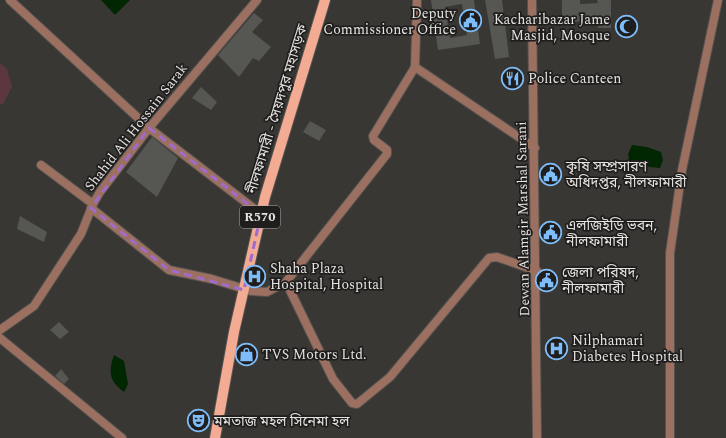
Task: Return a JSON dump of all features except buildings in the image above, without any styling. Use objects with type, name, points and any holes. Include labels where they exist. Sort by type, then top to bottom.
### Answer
[{"type":"main road","name":"নীলফামারী - সৈয়দপুর মহাসড়ক","points":[[215,438],[234,332],[261,214],[291,108],[325,0]]},
{"type":"street","points":[[10,0],[149,128],[261,214]]},
{"type":"street","name":"Shahid Ali Hossain Sarak","points":[[0,330],[34,306],[81,234],[92,206],[149,128],[257,0]]},
{"type":"street","points":[[41,165],[170,270],[212,279],[244,290],[267,292],[286,282],[387,154],[387,150],[374,140],[374,132],[415,67],[416,0]]},
{"type":"street","name":"Dewan Alamgir Marshal Sarani","points":[[532,0],[537,271],[537,438]]},
{"type":"street","points":[[670,438],[670,253],[682,170],[718,0]]},
{"type":"street","points":[[415,67],[535,148]]},
{"type":"street","points":[[286,282],[333,379],[352,403],[357,404],[390,377],[489,258],[497,258],[537,271]]},
{"type":"street","points":[[0,338],[122,438]]},
{"type":"highlighted area","points":[[149,128],[261,214],[244,290],[169,270],[91,208]]},
{"type":"shaded area","points":[[101,0],[130,0],[115,15]]},
{"type":"shaded area","points":[[0,63],[7,69],[12,87],[3,104],[0,104]]},
{"type":"shaded area","points":[[632,145],[647,147],[661,152],[663,160],[660,168],[630,165],[628,154]]},
{"type":"shaded area","points":[[114,355],[124,361],[128,384],[124,392],[115,384],[111,376],[111,366]]},
{"type":"place","name":"Deputy Commissioner Office","points":[[471,21]]},
{"type":"place","name":"Kacharibazar Jame Masjid, Mosque","points":[[626,27]]},
{"type":"place","name":"Police Canteen","points":[[512,78]]},
{"type":"place","name":"কৃষি সম্প্রসারণ অধিদপ্তর, নীলফামারী","points":[[551,174]]},
{"type":"place","name":"এলজিইডি ভবন, নীলফামারী","points":[[550,233]]},
{"type":"place","name":"Shaha Plaza Hospital, Hospital","points":[[255,276]]},
{"type":"place","name":"জেলা পরিষদ, নীলফামারী","points":[[547,280]]},
{"type":"place","name":"Nilphamari Diabetes Hospital","points":[[557,348]]},
{"type":"place","name":"TVS Motors Ltd.","points":[[246,354]]},
{"type":"place","name":"মমতাজ মহল সিনেমা হল","points":[[198,421]]}]
